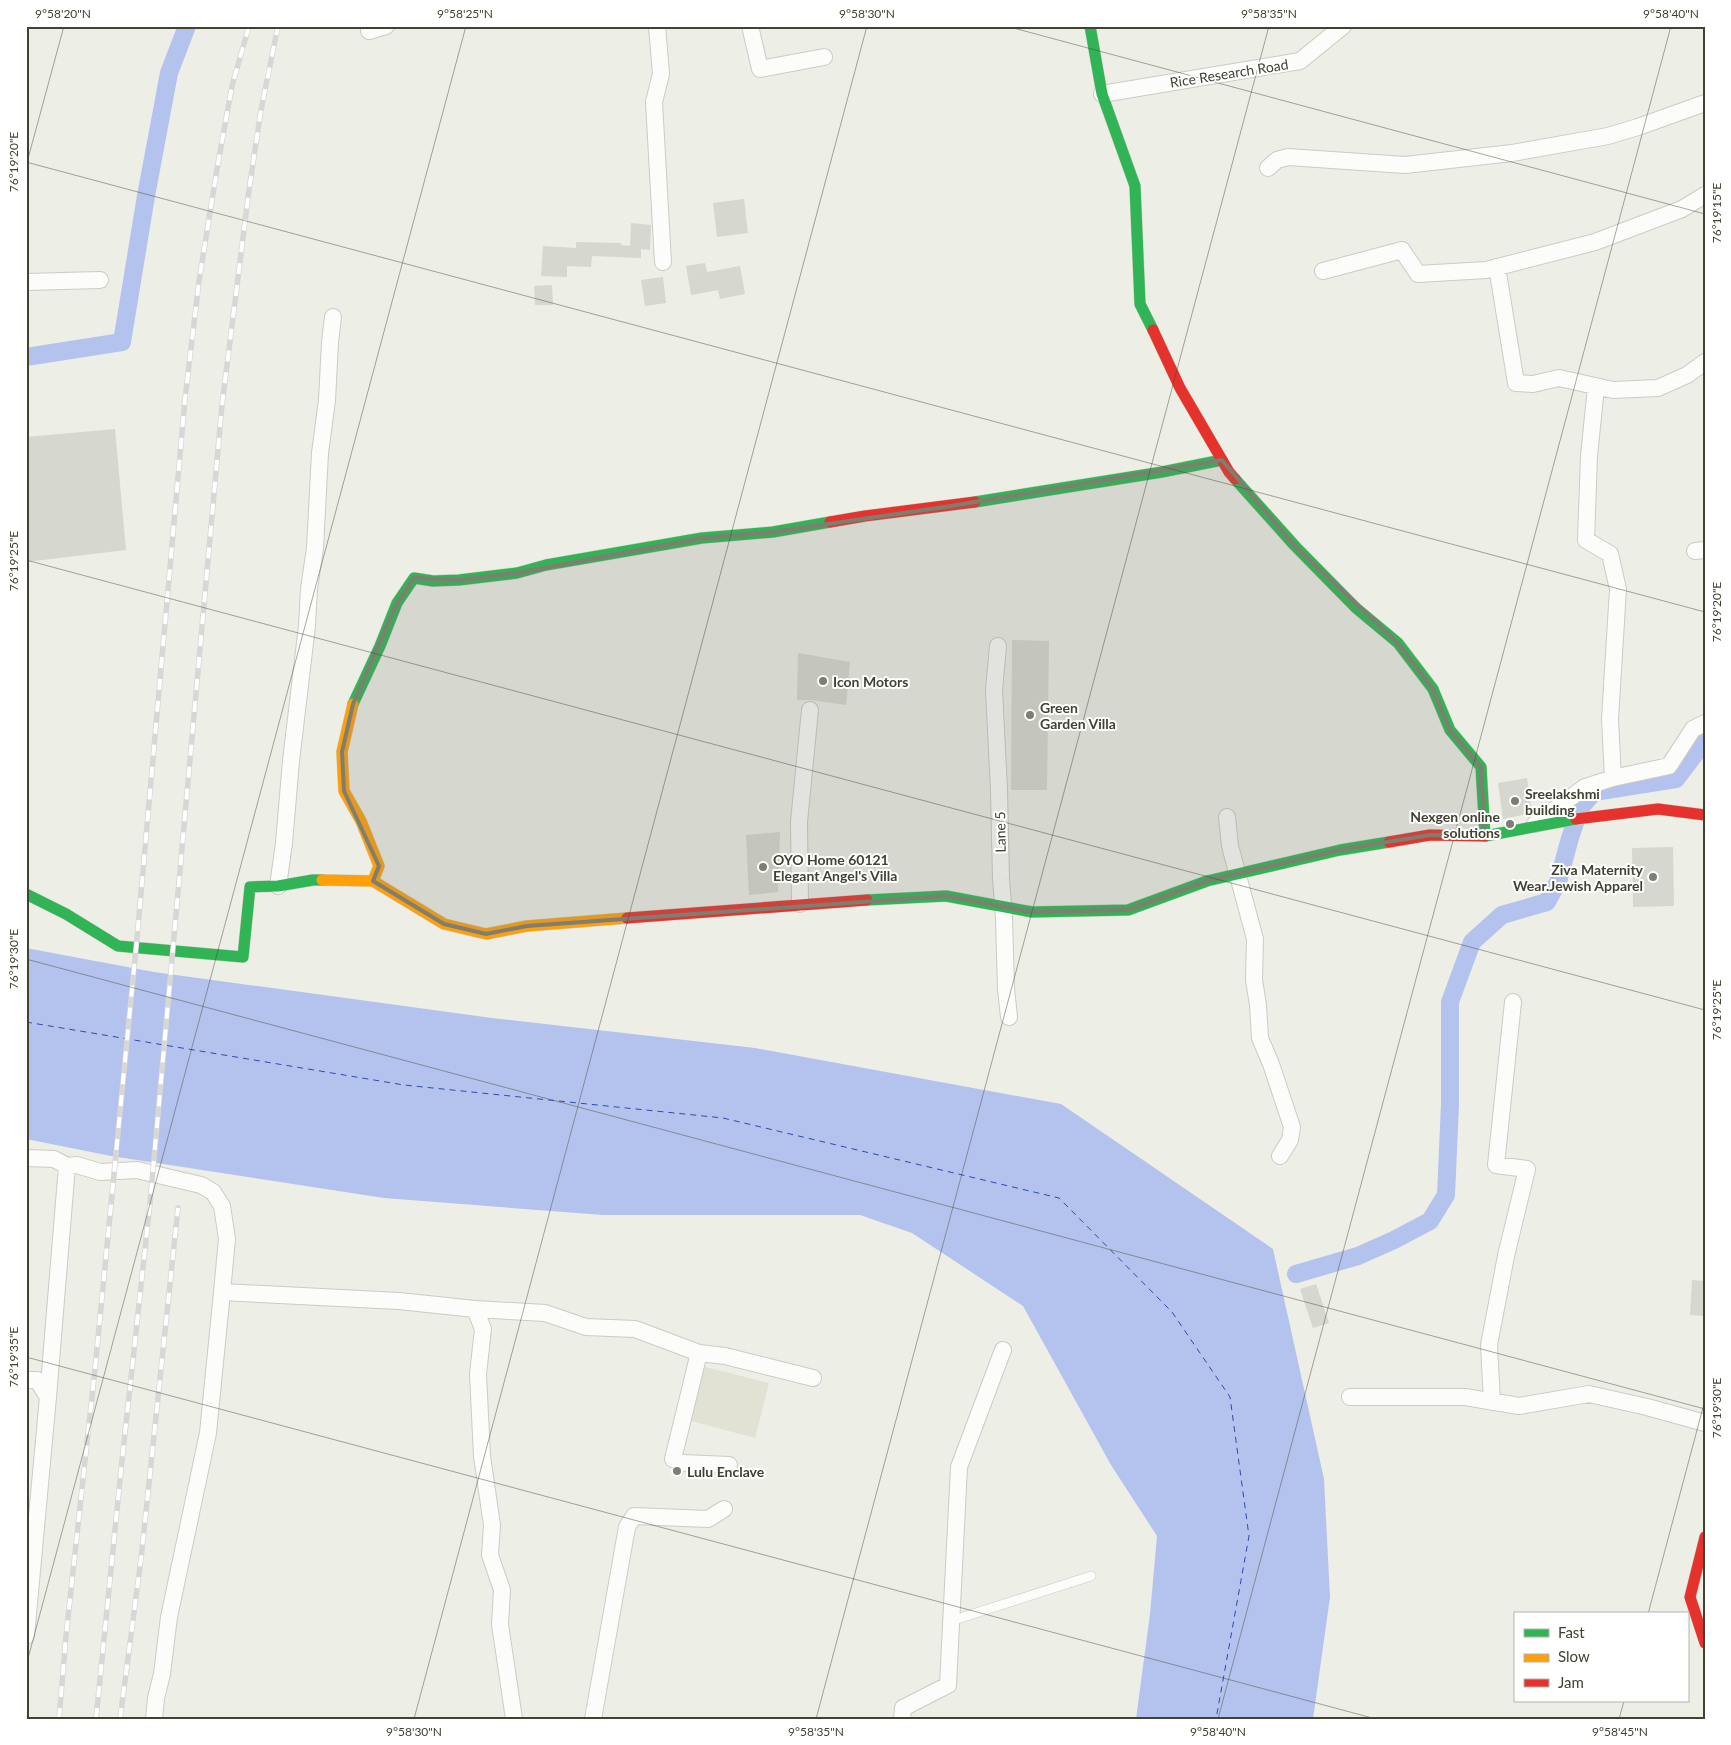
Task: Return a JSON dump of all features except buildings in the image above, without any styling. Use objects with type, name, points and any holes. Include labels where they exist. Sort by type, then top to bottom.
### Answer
[{"type":"street","points":[[369,31],[386,26]]},
{"type":"street","points":[[657,26],[661,74],[654,102],[663,262]]},
{"type":"street","points":[[750,26],[760,69],[824,57]]},
{"type":"street","points":[[1090,26],[1102,94],[1135,186],[1140,304],[1180,388],[1230,472],[1295,546],[1356,608],[1398,643],[1433,689],[1450,730],[1481,767],[1485,836]]},
{"type":"street","name":"Rice Research Road","points":[[1102,94],[1300,61],[1343,26]]},
{"type":"street","points":[[1268,168],[1277,160],[1288,157],[1405,165],[1512,153],[1608,136],[1638,128],[1705,103]]},
{"type":"street","points":[[1324,271],[1402,250],[1418,274],[1486,270],[1595,242],[1682,209],[1705,195]]},
{"type":"street","points":[[1497,267],[1516,383],[1533,384],[1559,378],[1613,390],[1658,388],[1687,376],[1705,362]]},
{"type":"street","points":[[26,282],[100,280]]},
{"type":"street","points":[[278,886],[307,626],[309,589],[315,548],[320,453],[327,400],[333,317]]},
{"type":"street","points":[[1596,387],[1589,456],[1586,540],[1610,554],[1618,588],[1610,720],[1613,778]]},
{"type":"street","points":[[373,881],[379,866],[361,821],[344,791],[342,752],[353,704],[397,604],[414,578],[459,580],[517,573],[546,565],[702,538],[773,532],[865,516],[951,506],[1170,471],[1222,460]]},
{"type":"street","name":"Lane 5","points":[[998,646],[994,690],[1006,989],[1009,1017]]},
{"type":"street","points":[[800,904],[799,822],[810,710]]},
{"type":"street","points":[[1531,827],[1585,787],[1613,778],[1669,766],[1693,729],[1705,723]]},
{"type":"street","points":[[26,894],[66,914],[118,946],[243,957],[250,887],[278,886],[314,880],[373,881],[444,924],[486,934],[528,926],[800,904],[946,896],[1032,912],[1128,910],[1207,881],[1340,850],[1430,835],[1485,836],[1585,817],[1658,809],[1705,815]]},
{"type":"street","points":[[1227,817],[1230,846],[1254,939],[1254,980],[1260,1038],[1271,1064],[1292,1127],[1290,1140],[1280,1156]]},
{"type":"street","points":[[1492,1402],[1489,1345],[1506,1256],[1527,1169],[1496,1165],[1513,1002]]},
{"type":"street","points":[[26,1158],[54,1159],[67,1166],[77,1166],[100,1172],[137,1170],[201,1185],[213,1192],[222,1206],[226,1239],[208,1433],[169,1618],[154,1719]]},
{"type":"street","points":[[26,1636],[67,1166]]},
{"type":"street","points":[[222,1292],[398,1301],[475,1309],[545,1312],[586,1327],[635,1329],[699,1353],[725,1356],[813,1378]]},
{"type":"street","points":[[475,1309],[483,1329],[478,1374],[482,1456],[492,1525],[490,1555],[502,1590],[500,1624],[514,1719]]},
{"type":"street","points":[[902,1719],[903,1708],[948,1685],[959,1468],[1003,1350]]},
{"type":"street","points":[[699,1353],[673,1459],[683,1463],[729,1465]]},
{"type":"street","points":[[26,1380],[38,1380],[48,1397]]},
{"type":"street","points":[[1350,1397],[1466,1398],[1519,1406],[1589,1394],[1705,1423]]},
{"type":"street","points":[[593,1719],[627,1527],[634,1516],[708,1518],[724,1509]]},
{"type":"street","points":[[1705,1537],[1690,1597],[1705,1644]]},
{"type":"lane","points":[[951,1621],[1090,1576]]},
{"type":"highlighted area","points":[[1222,460],[1295,546],[1398,643],[1433,689],[1450,730],[1481,767],[1485,836],[1430,835],[1340,850],[1207,881],[1128,910],[1032,912],[946,896],[527,926],[486,934],[444,924],[373,881],[379,866],[344,791],[342,752],[353,704],[397,603],[414,578],[459,580],[517,573],[702,538],[773,532],[951,506]]},
{"type":"shaded area","points":[[698,1365],[769,1383],[755,1438],[684,1419]]},
{"type":"water","points":[[26,948],[154,972],[492,1018],[755,1048],[1061,1104],[1273,1249],[1324,1479],[1330,1597],[1313,1719],[1136,1719],[1150,1614],[1157,1536],[1111,1465],[1023,1306],[912,1233],[860,1215],[603,1215],[384,1198],[111,1156],[26,1139]]},
{"type":"waterway","points":[[26,357],[122,342],[169,73],[187,26]]},
{"type":"waterway","points":[[1296,1274],[1358,1256],[1430,1221],[1446,1195],[1450,1104],[1450,1002],[1472,942],[1502,915],[1547,902],[1558,882],[1580,808],[1594,792],[1676,779],[1705,741]]},
{"type":"ferry route","points":[[26,1022],[404,1085],[723,1118],[1059,1198],[1172,1312],[1230,1397],[1249,1536],[1216,1719]]},
{"type":"railway","points":[[59,1719],[137,938],[185,399],[199,281],[217,169],[232,86],[249,26]]},
{"type":"railway","points":[[96,1719],[150,1203],[222,405],[249,190],[261,110],[278,26]]},
{"type":"railway","points":[[120,1719],[141,1559],[178,1208]]},
{"type":"traffic: fast","points":[[1090,26],[1102,94],[1135,186],[1140,304],[1153,330]]},
{"type":"traffic: fast","points":[[975,502],[1162,472],[1222,460]]},
{"type":"traffic: fast","points":[[1235,479],[1295,546],[1356,608],[1398,643],[1433,689],[1450,730],[1481,767],[1485,836],[1576,819]]},
{"type":"traffic: fast","points":[[353,704],[380,646],[397,603],[414,578],[433,581],[459,580],[517,573],[546,565],[702,538],[773,532],[830,522]]},
{"type":"traffic: fast","points":[[867,900],[946,896],[1032,912],[1128,910],[1207,881],[1340,850],[1389,842]]},
{"type":"traffic: fast","points":[[26,894],[66,914],[118,946],[243,957],[250,887],[278,886],[322,880]]},
{"type":"traffic: slow","points":[[353,704],[342,752],[344,791],[361,821],[379,866],[373,881]]},
{"type":"traffic: slow","points":[[322,880],[373,881],[444,924],[486,934],[527,926],[627,918]]},
{"type":"traffic: jam","points":[[1153,330],[1180,388],[1229,472],[1235,479]]},
{"type":"traffic: jam","points":[[830,522],[975,502]]},
{"type":"traffic: jam","points":[[1576,819],[1658,809],[1705,815]]},
{"type":"traffic: jam","points":[[1389,842],[1430,835],[1485,836]]},
{"type":"traffic: jam","points":[[627,918],[867,900]]},
{"type":"traffic: jam","points":[[1705,1537],[1690,1597],[1705,1643]]},
{"type":"place","name":"Icon Motors","points":[[823,681]]},
{"type":"place","name":"Green Garden Villa","points":[[1030,715]]},
{"type":"place","name":"Sreelakshmi building","points":[[1515,801]]},
{"type":"place","name":"Nexgen online solutions","points":[[1510,824]]},
{"type":"place","name":"OYO Home 60121 Elegant Angel's Villa","points":[[763,867]]},
{"type":"place","name":"Ziva Maternity Wear.Jewish Apparel","points":[[1653,877]]},
{"type":"place","name":"Lulu Enclave","points":[[677,1471]]}]
